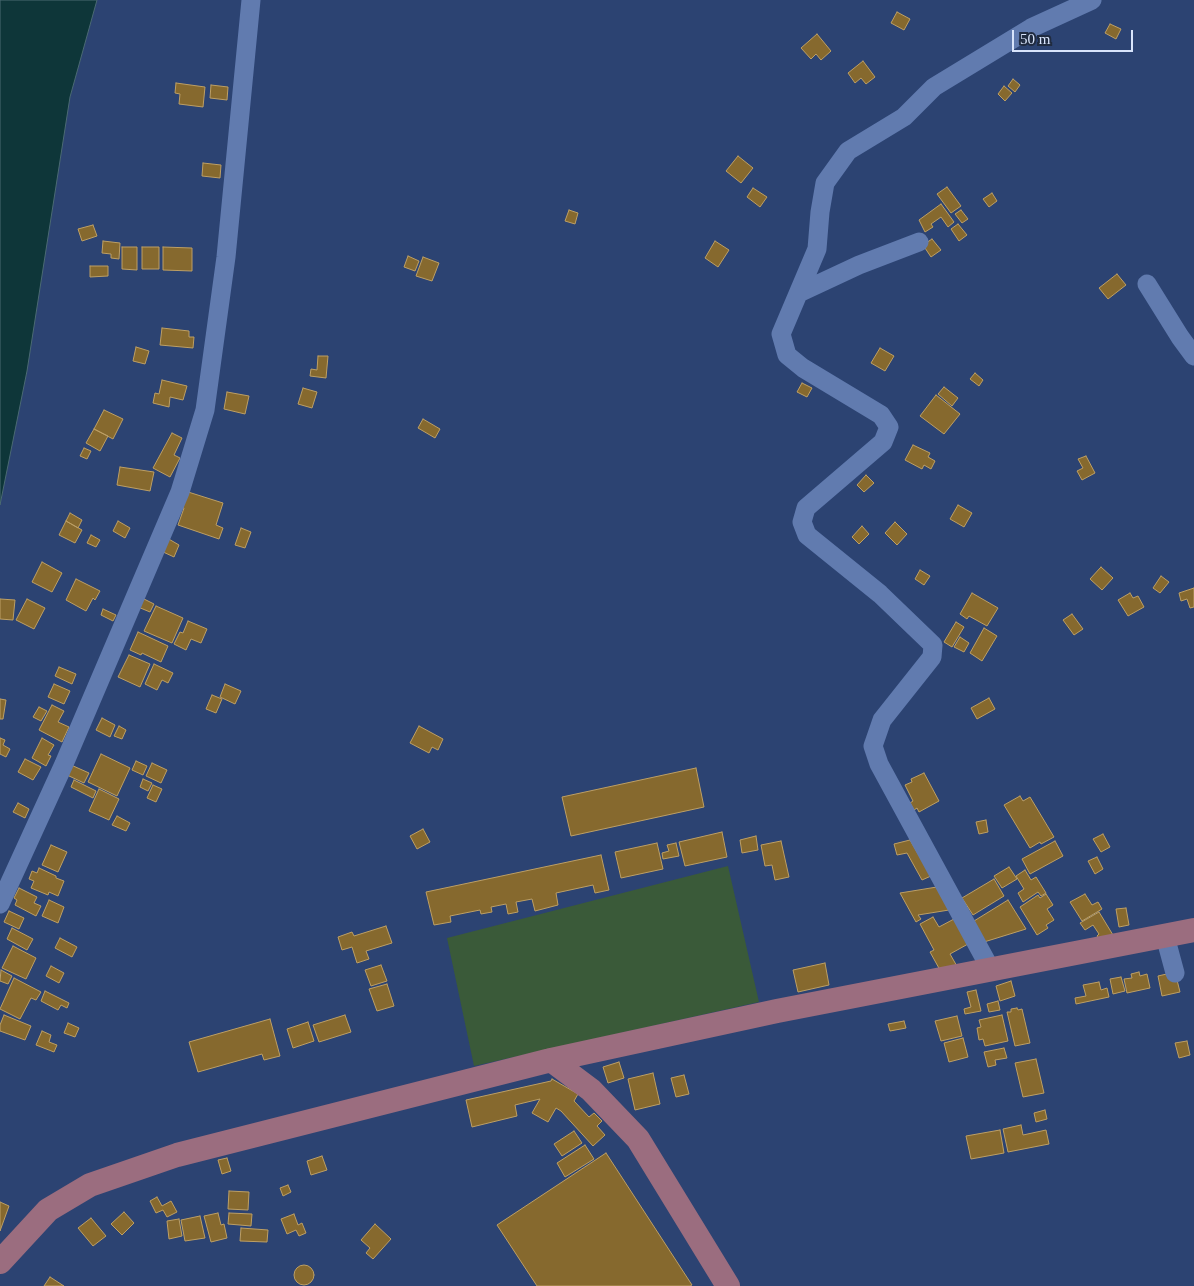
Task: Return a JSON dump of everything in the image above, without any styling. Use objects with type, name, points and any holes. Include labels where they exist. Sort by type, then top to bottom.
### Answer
[{"type":"main road","points":[[0,1262],[48,1210],[90,1185],[177,1155],[551,1060],[777,1011],[1194,930]]},
{"type":"main road","points":[[551,1060],[591,1090],[638,1140],[728,1286]]},
{"type":"street","points":[[0,904],[64,764],[180,492],[205,410],[226,257],[252,0]]},
{"type":"street","points":[[991,970],[879,764],[873,746],[882,720],[932,657],[933,645],[880,594],[807,535],[802,522],[806,508],[883,442],[889,427],[882,415],[803,368],[787,355],[780,334],[817,250],[820,212],[825,183],[848,151],[904,117],[934,86],[1031,28],[1092,0]]},
{"type":"street","points":[[799,293],[859,265],[919,242]]},
{"type":"street","points":[[1147,284],[1194,356]]},
{"type":"street","points":[[1165,936],[1175,973]]},
{"type":"green space","points":[[728,866],[759,1002],[474,1066],[447,938]]},
{"type":"shaded area","points":[[0,0],[97,0],[70,97],[27,371],[0,505]]},
{"type":"building","points":[[897,12],[910,19],[904,30],[891,23]]},
{"type":"building","points":[[1110,24],[1121,29],[1116,39],[1105,33]]},
{"type":"building","points":[[817,34],[831,51],[821,60],[816,54],[811,59],[801,48]]},
{"type":"building","points":[[863,61],[875,77],[866,84],[861,78],[855,83],[848,73]]},
{"type":"building","points":[[1013,79],[1020,85],[1015,92],[1008,86]]},
{"type":"building","points":[[176,83],[205,87],[203,107],[179,104],[180,94],[175,93]]},
{"type":"building","points":[[211,85],[228,87],[227,100],[210,98]]},
{"type":"building","points":[[1004,86],[1012,93],[1005,101],[998,94]]},
{"type":"building","points":[[738,156],[753,168],[741,183],[726,171]]},
{"type":"building","points":[[203,163],[221,165],[220,178],[202,176]]},
{"type":"building","points":[[947,187],[961,206],[951,213],[937,194]]},
{"type":"building","points":[[753,188],[767,197],[760,207],[747,197]]},
{"type":"building","points":[[992,193],[997,201],[989,207],[983,199]]},
{"type":"building","points":[[941,204],[954,222],[948,227],[941,217],[931,224],[933,227],[925,232],[919,220]]},
{"type":"building","points":[[569,210],[578,213],[575,224],[565,221]]},
{"type":"building","points":[[961,210],[968,219],[962,223],[955,214]]},
{"type":"building","points":[[958,224],[967,235],[959,241],[951,229]]},
{"type":"building","points":[[93,225],[97,236],[82,241],[78,229]]},
{"type":"building","points":[[932,239],[941,250],[931,257],[923,245]]},
{"type":"building","points":[[103,241],[120,243],[119,259],[111,258],[111,254],[102,253]]},
{"type":"building","points":[[715,241],[729,250],[718,267],[705,258]]},
{"type":"building","points":[[122,247],[137,247],[137,270],[122,269]]},
{"type":"building","points":[[142,247],[159,247],[159,269],[142,269]]},
{"type":"building","points":[[163,247],[192,248],[192,271],[163,270]]},
{"type":"building","points":[[408,256],[419,261],[415,271],[404,267]]},
{"type":"building","points":[[423,257],[439,263],[432,281],[416,276]]},
{"type":"building","points":[[90,266],[108,266],[108,276],[90,277]]},
{"type":"building","points":[[1117,274],[1126,285],[1108,299],[1099,288]]},
{"type":"building","points":[[162,328],[189,331],[189,337],[194,337],[193,348],[160,345]]},
{"type":"building","points":[[136,347],[149,351],[145,364],[133,361]]},
{"type":"building","points":[[880,348],[894,356],[885,371],[871,363]]},
{"type":"building","points":[[318,356],[328,356],[326,378],[310,376],[311,369],[317,370]]},
{"type":"building","points":[[975,373],[983,380],[979,386],[970,379]]},
{"type":"building","points":[[162,380],[187,386],[183,400],[170,397],[169,407],[153,403],[155,393],[159,394]]},
{"type":"building","points":[[802,383],[812,388],[807,397],[797,392]]},
{"type":"building","points":[[944,387],[958,398],[952,406],[938,394]]},
{"type":"building","points":[[303,388],[317,392],[312,408],[298,404]]},
{"type":"building","points":[[227,392],[249,396],[245,414],[224,409]]},
{"type":"building","points":[[936,395],[960,414],[944,434],[920,416]]},
{"type":"building","points":[[104,410],[123,419],[113,439],[94,429]]},
{"type":"building","points":[[423,419],[440,429],[435,438],[418,428]]},
{"type":"building","points":[[94,429],[108,436],[100,451],[86,443]]},
{"type":"building","points":[[172,433],[182,438],[174,455],[180,458],[170,477],[153,468]]},
{"type":"building","points":[[913,445],[930,453],[928,457],[935,461],[931,469],[924,465],[922,469],[905,460]]},
{"type":"building","points":[[84,448],[91,451],[87,459],[80,456]]},
{"type":"building","points":[[1086,456],[1095,473],[1082,480],[1077,471],[1083,468],[1078,459]]},
{"type":"building","points":[[120,467],[154,472],[150,491],[117,485]]},
{"type":"building","points":[[866,475],[874,483],[864,492],[857,485]]},
{"type":"building","points":[[185,491],[223,503],[216,525],[223,528],[219,539],[178,525],[184,508],[180,506]]},
{"type":"building","points":[[958,505],[972,513],[964,527],[950,519]]},
{"type":"building","points":[[70,513],[82,520],[78,528],[66,521]]},
{"type":"building","points":[[66,521],[82,530],[75,543],[59,535]]},
{"type":"building","points":[[118,521],[130,528],[125,538],[113,531]]},
{"type":"building","points":[[895,522],[907,534],[897,545],[885,533]]},
{"type":"building","points":[[862,526],[869,534],[859,544],[852,537]]},
{"type":"building","points":[[241,528],[251,532],[245,548],[235,545]]},
{"type":"building","points":[[91,535],[100,540],[96,547],[87,543]]},
{"type":"building","points":[[167,538],[179,545],[174,557],[161,551]]},
{"type":"building","points":[[42,562],[62,573],[52,592],[32,582]]},
{"type":"building","points":[[1101,567],[1113,578],[1102,590],[1090,579]]},
{"type":"building","points":[[920,570],[930,576],[924,585],[915,579]]},
{"type":"building","points":[[1161,576],[1169,582],[1160,593],[1153,588]]},
{"type":"building","points":[[76,579],[100,591],[95,600],[93,598],[86,611],[66,600]]},
{"type":"building","points":[[1194,588],[1194,607],[1190,608],[1187,599],[1181,601],[1179,593]]},
{"type":"building","points":[[972,593],[998,608],[987,626],[969,616],[967,619],[960,614]]},
{"type":"building","points":[[1130,593],[1133,598],[1138,596],[1144,607],[1128,616],[1118,600]]},
{"type":"building","points":[[142,598],[154,604],[150,612],[138,607]]},
{"type":"building","points":[[0,599],[15,600],[13,620],[0,619]]},
{"type":"building","points":[[27,599],[45,608],[34,629],[16,620]]},
{"type":"building","points":[[156,606],[183,618],[172,643],[144,631]]},
{"type":"building","points":[[103,609],[116,615],[113,621],[101,615]]},
{"type":"building","points":[[1072,614],[1083,629],[1074,635],[1063,620]]},
{"type":"building","points":[[188,621],[207,629],[201,643],[191,639],[186,650],[174,644],[180,632],[183,633]]},
{"type":"building","points":[[956,622],[964,627],[952,647],[944,642]]},
{"type":"building","points":[[984,628],[997,636],[982,661],[970,653]]},
{"type":"building","points":[[138,632],[168,646],[161,662],[142,653],[141,655],[130,650]]},
{"type":"building","points":[[960,637],[969,643],[964,652],[954,647]]},
{"type":"building","points":[[129,655],[150,664],[140,687],[118,677]]},
{"type":"building","points":[[154,664],[173,673],[168,683],[162,680],[157,690],[145,684]]},
{"type":"building","points":[[59,667],[76,674],[72,684],[55,676]]},
{"type":"building","points":[[54,684],[70,691],[64,704],[48,697]]},
{"type":"building","points":[[225,684],[241,691],[235,704],[220,697]]},
{"type":"building","points":[[212,695],[222,699],[216,713],[206,709]]},
{"type":"building","points":[[989,698],[995,709],[977,719],[971,708]]},
{"type":"building","points":[[0,699],[6,700],[3,719],[0,719]]},
{"type":"building","points":[[52,705],[64,711],[58,722],[69,727],[62,742],[39,730]]},
{"type":"building","points":[[39,707],[47,711],[41,721],[33,717]]},
{"type":"building","points":[[102,718],[115,725],[110,737],[96,730]]},
{"type":"building","points":[[119,726],[126,730],[122,739],[114,736]]},
{"type":"building","points":[[419,726],[443,739],[438,750],[432,747],[429,753],[410,743]]},
{"type":"building","points":[[0,738],[5,740],[3,745],[10,749],[6,757],[0,754]]},
{"type":"building","points":[[42,738],[54,745],[48,755],[51,756],[46,766],[32,758]]},
{"type":"building","points":[[101,754],[130,768],[117,796],[88,782]]},
{"type":"building","points":[[25,759],[41,767],[33,780],[18,772]]},
{"type":"building","points":[[136,761],[147,766],[143,775],[132,770]]},
{"type":"building","points":[[152,763],[167,770],[161,783],[146,776]]},
{"type":"building","points":[[71,765],[89,773],[84,783],[67,775]]},
{"type":"building","points":[[696,768],[704,807],[571,836],[562,797]]},
{"type":"building","points":[[924,773],[939,801],[919,812],[917,808],[914,810],[910,803],[913,801],[905,785],[912,782],[911,779]]},
{"type":"building","points":[[143,779],[152,783],[148,791],[140,787]]},
{"type":"building","points":[[74,780],[96,791],[93,798],[71,787]]},
{"type":"building","points":[[153,785],[162,789],[156,802],[147,798]]},
{"type":"building","points":[[99,789],[119,799],[109,820],[89,811]]},
{"type":"building","points":[[1020,796],[1023,801],[1030,797],[1054,837],[1030,848],[1004,805]]},
{"type":"building","points":[[18,803],[29,809],[25,818],[13,812]]},
{"type":"building","points":[[117,816],[130,823],[126,831],[112,825]]},
{"type":"building","points":[[986,820],[988,832],[979,834],[976,822]]},
{"type":"building","points":[[423,829],[430,842],[417,849],[410,836]]},
{"type":"building","points":[[722,832],[727,857],[685,866],[679,842]]},
{"type":"building","points":[[1103,834],[1110,847],[1101,852],[1093,839]]},
{"type":"building","points":[[756,836],[758,850],[742,853],[740,840]]},
{"type":"building","points":[[910,840],[931,876],[922,880],[907,853],[897,855],[894,844]]},
{"type":"building","points":[[781,841],[789,877],[775,880],[772,865],[765,866],[761,845]]},
{"type":"building","points":[[1055,841],[1063,856],[1030,874],[1022,859]]},
{"type":"building","points":[[657,843],[663,869],[621,878],[615,852]]},
{"type":"building","points":[[676,843],[679,856],[663,859],[662,853],[669,851],[667,845]]},
{"type":"building","points":[[51,845],[67,852],[58,872],[42,865]]},
{"type":"building","points":[[601,855],[609,890],[595,893],[593,885],[556,893],[558,905],[535,911],[532,899],[516,902],[518,912],[508,914],[506,904],[491,907],[492,912],[481,914],[480,910],[450,916],[451,922],[434,925],[426,892]]},
{"type":"building","points":[[1097,857],[1103,869],[1095,874],[1088,861]]},
{"type":"building","points":[[1009,867],[1017,879],[1002,888],[994,876]]},
{"type":"building","points":[[39,868],[64,881],[58,896],[49,892],[48,895],[31,888],[34,881],[29,879],[32,871],[37,873]]},
{"type":"building","points":[[1025,870],[1031,880],[1036,877],[1046,893],[1041,896],[1038,892],[1023,902],[1018,893],[1024,889],[1016,876]]},
{"type":"building","points":[[994,879],[1004,896],[973,915],[962,898]]},
{"type":"building","points":[[937,887],[949,910],[918,915],[921,919],[916,922],[900,893]]},
{"type":"building","points":[[19,888],[37,897],[34,903],[41,906],[36,916],[15,905],[17,900],[14,898]]},
{"type":"building","points":[[1046,894],[1053,905],[1047,909],[1054,920],[1046,925],[1048,928],[1037,935],[1020,907],[1038,895],[1040,898]]},
{"type":"building","points":[[1085,894],[1092,905],[1098,902],[1102,909],[1082,921],[1070,902]]},
{"type":"building","points":[[49,900],[64,907],[58,923],[42,916]]},
{"type":"building","points":[[1008,900],[1026,929],[984,942],[974,921]]},
{"type":"building","points":[[1126,908],[1129,925],[1119,927],[1116,909]]},
{"type":"building","points":[[9,911],[24,918],[19,929],[4,922]]},
{"type":"building","points":[[1099,912],[1113,935],[1101,942],[1097,936],[1099,934],[1093,925],[1085,930],[1080,923]]},
{"type":"building","points":[[933,917],[939,927],[954,919],[968,944],[950,954],[958,968],[940,970],[930,952],[934,950],[920,924]]},
{"type":"building","points":[[386,926],[392,943],[366,951],[369,959],[357,963],[352,947],[342,950],[338,937],[352,932],[354,936]]},
{"type":"building","points":[[12,928],[33,939],[27,950],[7,939]]},
{"type":"building","points":[[60,938],[77,947],[72,957],[55,948]]},
{"type":"building","points":[[13,946],[36,958],[26,979],[2,968]]},
{"type":"building","points":[[825,963],[829,985],[798,992],[793,970]]},
{"type":"building","points":[[381,965],[387,981],[371,986],[365,970]]},
{"type":"building","points":[[51,966],[64,973],[59,983],[46,976]]},
{"type":"building","points":[[1,970],[12,976],[8,984],[0,981]]},
{"type":"building","points":[[1139,972],[1140,976],[1147,974],[1150,988],[1127,993],[1124,979],[1132,978],[1131,974]]},
{"type":"building","points":[[1171,973],[1177,980],[1180,992],[1162,996],[1158,976]]},
{"type":"building","points":[[1121,977],[1125,991],[1113,994],[1110,979]]},
{"type":"building","points":[[14,978],[41,992],[36,1000],[31,998],[20,1019],[0,1009]]},
{"type":"building","points":[[1011,981],[1015,996],[1000,1001],[996,986]]},
{"type":"building","points":[[1099,982],[1101,990],[1107,988],[1109,997],[1076,1004],[1075,998],[1086,996],[1083,985]]},
{"type":"building","points":[[387,984],[394,1006],[377,1011],[369,989]]},
{"type":"building","points":[[976,990],[981,1011],[965,1014],[964,1009],[971,1007],[967,992]]},
{"type":"building","points":[[45,991],[69,1003],[67,1008],[61,1005],[58,1010],[41,1001]]},
{"type":"building","points":[[998,1001],[1000,1010],[989,1012],[987,1004]]},
{"type":"building","points":[[1017,1008],[1018,1010],[1022,1009],[1030,1043],[1015,1046],[1007,1012]]},
{"type":"building","points":[[4,1015],[31,1026],[25,1040],[0,1031]]},
{"type":"building","points":[[345,1015],[351,1032],[319,1042],[313,1025]]},
{"type":"building","points":[[1002,1015],[1008,1041],[985,1046],[983,1039],[979,1040],[977,1028],[981,1027],[979,1020]]},
{"type":"building","points":[[957,1016],[962,1036],[941,1041],[935,1021]]},
{"type":"building","points":[[270,1019],[280,1056],[264,1060],[262,1054],[198,1072],[189,1042]]},
{"type":"building","points":[[904,1021],[906,1028],[890,1031],[888,1024]]},
{"type":"building","points":[[308,1022],[314,1041],[293,1048],[287,1029]]},
{"type":"building","points":[[68,1023],[79,1028],[75,1037],[64,1033]]},
{"type":"building","points":[[42,1031],[51,1035],[49,1042],[57,1045],[54,1052],[36,1045]]},
{"type":"building","points":[[963,1038],[968,1057],[949,1062],[944,1043]]},
{"type":"building","points":[[1187,1041],[1190,1055],[1179,1058],[1175,1043]]},
{"type":"building","points":[[1004,1048],[1007,1058],[995,1060],[996,1065],[988,1067],[984,1052]]},
{"type":"building","points":[[1036,1059],[1044,1093],[1023,1097],[1015,1063]]},
{"type":"building","points":[[619,1062],[624,1078],[608,1083],[603,1067]]},
{"type":"building","points":[[653,1073],[660,1104],[635,1110],[628,1079]]},
{"type":"building","points":[[684,1075],[689,1094],[676,1097],[671,1078]]},
{"type":"building","points":[[552,1079],[578,1094],[574,1101],[589,1117],[594,1113],[602,1121],[597,1126],[605,1135],[593,1146],[556,1108],[548,1122],[532,1113],[540,1099],[515,1105],[517,1116],[472,1127],[466,1100],[551,1081]]},
{"type":"building","points":[[1045,1110],[1047,1119],[1036,1122],[1034,1113]]},
{"type":"building","points":[[1021,1125],[1023,1135],[1046,1130],[1049,1144],[1008,1152],[1003,1129]]},
{"type":"building","points":[[1000,1130],[1004,1153],[971,1159],[966,1136]]},
{"type":"building","points":[[574,1131],[582,1143],[562,1156],[554,1144]]},
{"type":"building","points":[[585,1145],[594,1159],[565,1177],[557,1163]]},
{"type":"building","points":[[606,1153],[692,1285],[537,1286],[497,1225]]},
{"type":"building","points":[[322,1156],[327,1170],[311,1175],[307,1161]]},
{"type":"building","points":[[227,1158],[231,1171],[222,1174],[218,1160]]},
{"type":"building","points":[[288,1185],[291,1192],[283,1196],[280,1188]]},
{"type":"building","points":[[229,1191],[249,1192],[248,1210],[228,1209]]},
{"type":"building","points":[[157,1197],[162,1206],[171,1201],[177,1212],[167,1217],[163,1210],[156,1213],[150,1201]]},
{"type":"building","points":[[0,1202],[9,1206],[0,1231]]},
{"type":"building","points":[[124,1212],[134,1223],[122,1235],[111,1224]]},
{"type":"building","points":[[218,1213],[221,1225],[224,1224],[227,1238],[211,1242],[204,1216]]},
{"type":"building","points":[[229,1213],[252,1214],[251,1226],[228,1224]]},
{"type":"building","points":[[294,1214],[298,1225],[302,1223],[306,1233],[299,1236],[296,1230],[287,1234],[281,1219]]},
{"type":"building","points":[[200,1216],[205,1238],[185,1241],[181,1220]]},
{"type":"building","points":[[91,1218],[106,1236],[93,1246],[78,1228]]},
{"type":"building","points":[[179,1219],[182,1236],[169,1239],[167,1221]]},
{"type":"building","points":[[375,1224],[391,1239],[373,1259],[366,1253],[370,1248],[361,1240]]},
{"type":"building","points":[[241,1228],[268,1230],[267,1242],[240,1241]]},
{"type":"building","points":[[304,1265],[311,1268],[314,1275],[311,1282],[304,1285],[297,1282],[294,1275],[297,1268]]},
{"type":"building","points":[[50,1277],[64,1286],[44,1286]]}]
